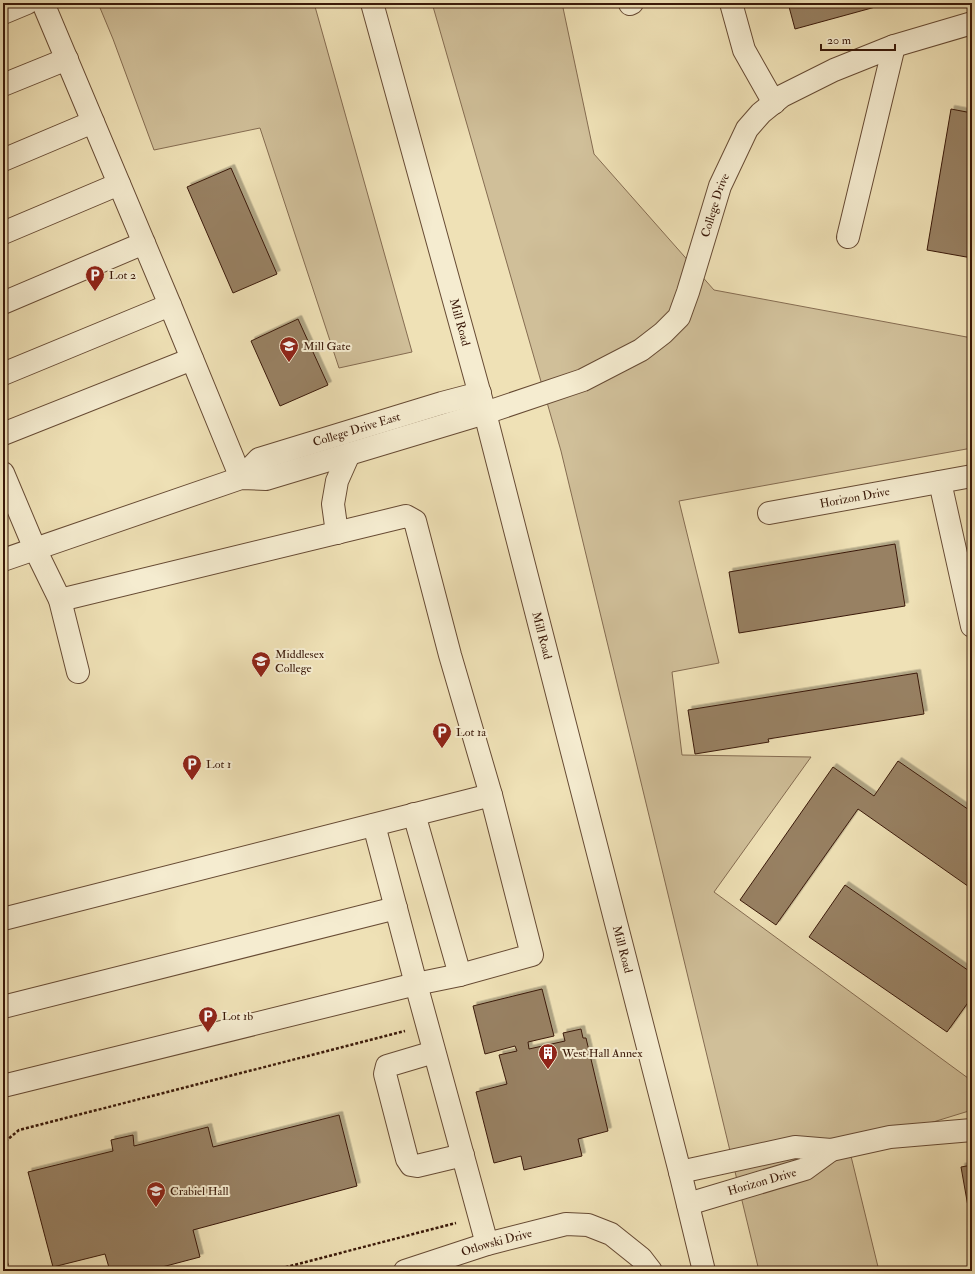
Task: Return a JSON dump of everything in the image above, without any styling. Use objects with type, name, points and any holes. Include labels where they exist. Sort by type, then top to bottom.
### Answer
[{"type":"street","points":[[3,13],[27,3]]},
{"type":"street","points":[[43,3],[241,478]]},
{"type":"street","name":"Mill Road","points":[[372,3],[482,403],[680,1172],[704,1271]]},
{"type":"street","points":[[731,3],[744,50],[774,103]]},
{"type":"street","name":"College Drive","points":[[482,403],[583,380],[641,350],[663,333],[679,316],[688,292],[720,186],[747,129],[761,113],[782,96],[834,70],[894,46],[972,23]]},
{"type":"street","points":[[848,237],[894,46]]},
{"type":"street","points":[[3,85],[67,59]]},
{"type":"street","points":[[3,160],[93,122]]},
{"type":"street","points":[[3,233],[119,184]]},
{"type":"street","points":[[3,303],[144,243]]},
{"type":"street","points":[[3,374],[170,305]]},
{"type":"street","points":[[3,434],[192,359]]},
{"type":"street","name":"College Drive East","points":[[3,560],[241,478],[266,479],[297,459],[442,403],[482,403]]},
{"type":"street","name":"College Drive East","points":[[297,459],[349,454],[482,403]]},
{"type":"street","points":[[337,533],[334,504],[337,480],[349,454]]},
{"type":"street","points":[[3,473],[35,549],[60,600],[78,672]]},
{"type":"street","name":"Horizon Drive","points":[[769,514],[972,476]]},
{"type":"street","points":[[940,482],[972,626]]},
{"type":"street","points":[[3,1086],[416,984],[460,975],[532,955],[491,795],[450,655],[415,521],[406,516],[60,600]]},
{"type":"street","points":[[3,919],[491,795]]},
{"type":"street","points":[[414,814],[460,975]]},
{"type":"street","points":[[374,825],[487,1244]]},
{"type":"street","points":[[3,1007],[396,908]]},
{"type":"street","points":[[434,1052],[387,1066],[385,1074],[407,1159],[412,1165],[417,1166],[463,1155]]},
{"type":"street","name":"Horizon Drive","points":[[680,1172],[795,1147],[831,1150],[890,1137],[972,1130]]},
{"type":"street","name":"Horizon Drive","points":[[688,1204],[805,1169],[831,1150]]},
{"type":"street","name":"Otlowski Drive","points":[[411,1270],[487,1244],[566,1224],[588,1225],[611,1234],[641,1258],[651,1271]]},
{"type":"path","points":[[3,1146],[7,1140],[19,1130],[411,1030]]},
{"type":"path","points":[[271,1271],[456,1223]]},
{"type":"path","points":[[3,1248],[9,1271]]},
{"type":"shaded area","points":[[98,3],[314,3],[412,352],[339,368],[260,128],[154,150],[113,39]]},
{"type":"shaded area","points":[[432,3],[562,3],[594,154],[714,290],[972,338],[972,448],[679,501],[719,663],[672,672],[682,755],[811,757],[714,892],[972,1081],[972,1110],[849,1148],[879,1271],[759,1271],[561,451]]},
{"type":"building","points":[[788,3],[890,3],[795,29]]},
{"type":"building","points":[[951,109],[972,113],[972,258],[927,250]]},
{"type":"building","points":[[231,168],[277,274],[233,293],[187,187]]},
{"type":"building","name":"Mill Gate","points":[[298,319],[328,385],[280,406],[251,341]]},
{"type":"building","points":[[895,544],[905,606],[739,633],[729,572]]},
{"type":"building","points":[[917,673],[924,714],[768,739],[769,742],[695,754],[688,710]]},
{"type":"building","points":[[898,761],[972,812],[972,889],[858,809],[776,925],[740,900],[833,767],[874,796]]},
{"type":"building","points":[[845,885],[972,973],[972,997],[947,1032],[809,937]]},
{"type":"building","name":"West Hall Annex","points":[[542,989],[554,1036],[528,1042],[529,1049],[565,1041],[563,1033],[581,1029],[583,1038],[586,1038],[608,1131],[578,1139],[582,1156],[524,1170],[521,1156],[494,1163],[476,1092],[507,1084],[499,1055],[517,1051],[515,1046],[485,1054],[473,1006]]},
{"type":"building","name":"Crabiel Hall","points":[[339,1115],[357,1186],[193,1230],[200,1257],[147,1271],[110,1271],[105,1254],[53,1267],[28,1172],[113,1151],[111,1140],[133,1135],[134,1146],[208,1127],[213,1147]]},
{"type":"building","points":[[972,1165],[972,1229],[961,1167]]},
{"type":"place","name":"Lot 2","points":[[95,292]]},
{"type":"place","name":"Mill Gate","points":[[289,363]]},
{"type":"place","name":"Middlesex College","points":[[261,678]]},
{"type":"place","name":"Lot 1a","points":[[442,749]]},
{"type":"place","name":"Lot 1","points":[[192,781]]},
{"type":"place","name":"Lot 1b","points":[[208,1033]]},
{"type":"place","name":"West Hall Annex","points":[[548,1070]]},
{"type":"place","name":"Crabiel Hall","points":[[156,1208]]}]
